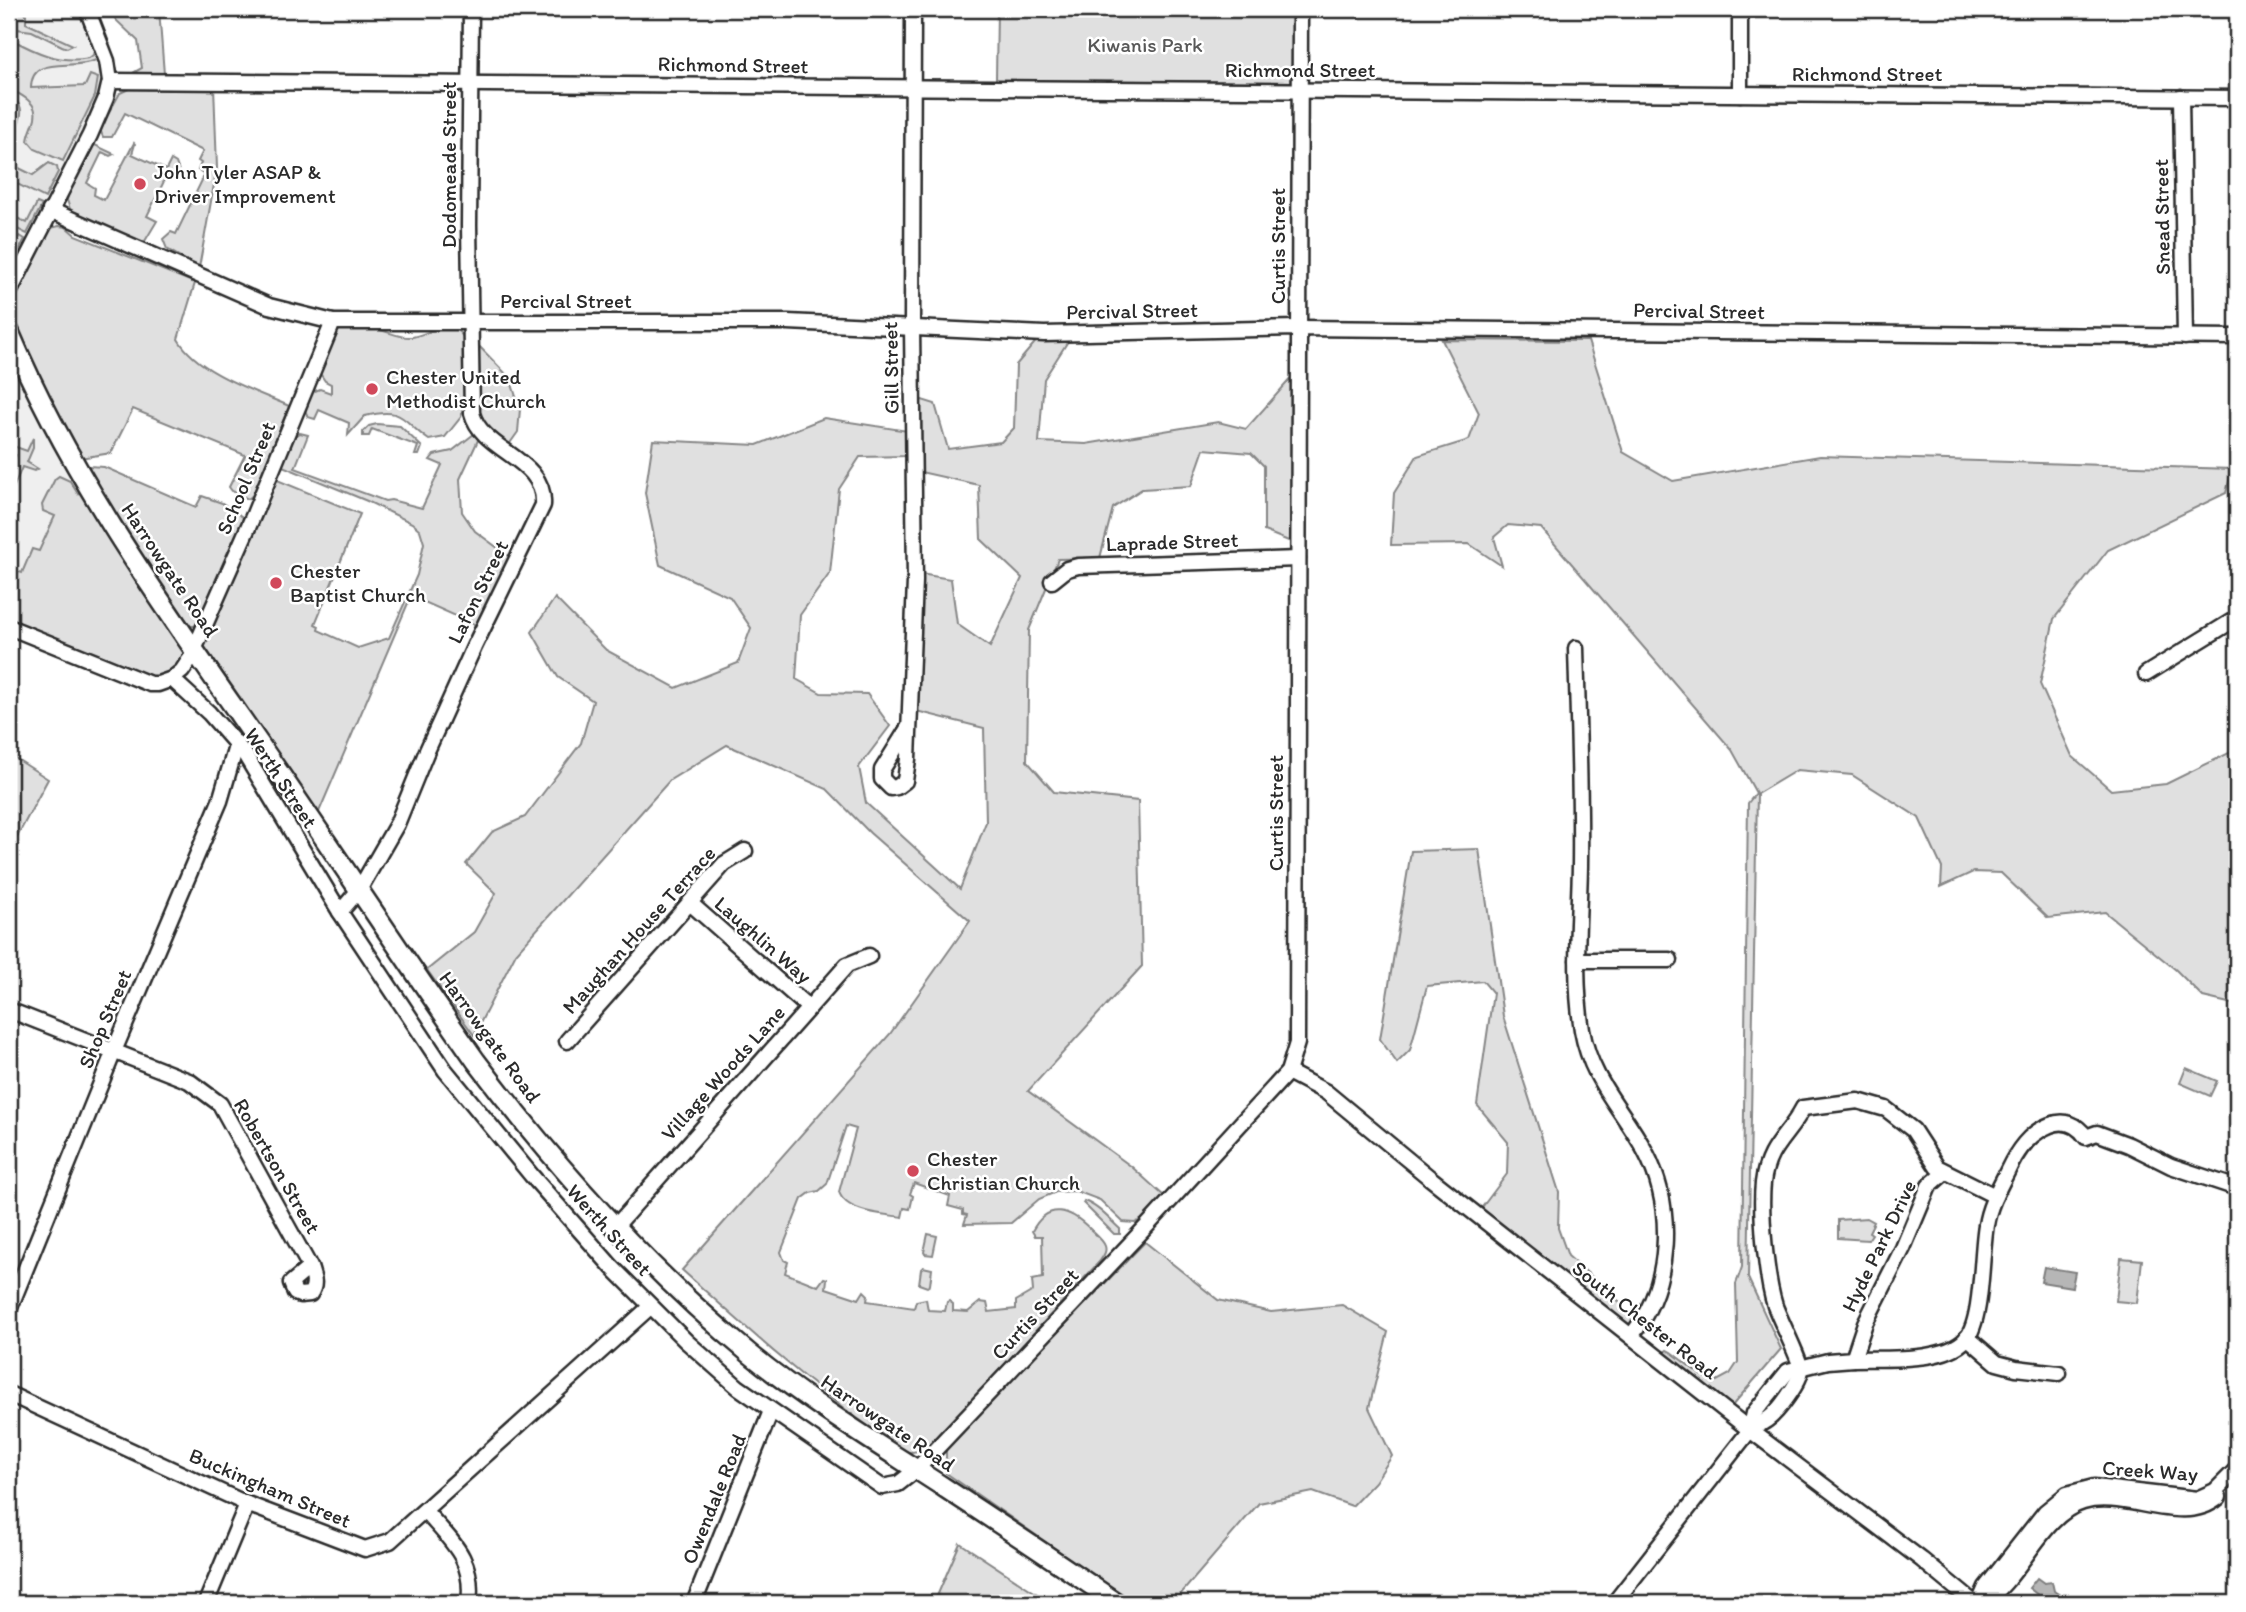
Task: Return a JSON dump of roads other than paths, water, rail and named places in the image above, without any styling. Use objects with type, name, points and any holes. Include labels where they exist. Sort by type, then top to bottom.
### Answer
[{"type":"main road","name":"Harrowgate Road","points":[[9,331],[43,407],[77,470],[195,649],[440,1010],[514,1111],[615,1227],[697,1308],[748,1352],[825,1410],[1117,1603]]},
{"type":"street","points":[[9,293],[90,135],[106,97],[110,81],[107,61],[87,9]]},
{"type":"street","name":"Dodomeade Street","points":[[470,322],[471,9]]},
{"type":"street","name":"Gill Street","points":[[908,727],[915,581],[912,327],[913,9]]},
{"type":"street","name":"Curtis Street","points":[[916,1470],[1288,1072],[1297,1043],[1300,9]]},
{"type":"street","points":[[1740,9],[1740,94]]},
{"type":"street","name":"Richmond Street","points":[[110,81],[2237,98]]},
{"type":"street","name":"Snead Street","points":[[2181,97],[2185,337]]},
{"type":"street","name":"Percival Street","points":[[50,210],[270,306],[333,322],[788,322],[1044,334],[1298,328],[2237,337]]},
{"type":"street","name":"School Street","points":[[195,649],[333,322]]},
{"type":"street","name":"Lafon Street","points":[[359,890],[397,824],[426,753],[543,505],[542,489],[538,480],[507,450],[481,433],[474,423],[470,399],[470,322]]},
{"type":"street","name":"Laprade Street","points":[[1052,581],[1067,569],[1078,566],[1298,559]]},
{"type":"street","points":[[2146,674],[2237,618]]},
{"type":"street","points":[[9,626],[150,684],[172,679],[182,671],[195,649]]},
{"type":"street","points":[[1576,648],[1580,758],[1577,960],[1582,1031],[1600,1084],[1645,1151],[1661,1199],[1665,1223],[1660,1281],[1645,1318],[1631,1336]]},
{"type":"street","name":"Werth Street","points":[[172,679],[237,743],[264,783],[340,912],[445,1070],[538,1184],[650,1307],[738,1387],[881,1487],[898,1484],[916,1470]]},
{"type":"street","name":"Shop Street","points":[[9,1310],[220,800],[237,743]]},
{"type":"street","name":"Maughan House Terrace","points":[[567,1041],[724,864],[745,851]]},
{"type":"street","points":[[340,912],[359,890]]},
{"type":"street","name":"Laughlin Way","points":[[690,903],[809,1008]]},
{"type":"street","name":"Village Woods Lane","points":[[615,1227],[847,965],[869,956]]},
{"type":"street","points":[[1577,960],[1670,960]]},
{"type":"street","name":"Robertson Street","points":[[9,1010],[189,1081],[219,1104],[310,1267]]},
{"type":"street","name":"South Chester Road","points":[[1288,1072],[1326,1093],[1750,1430],[1978,1603]]},
{"type":"street","name":"Hyde Park Drive","points":[[1801,1366],[1782,1325],[1768,1277],[1763,1179],[1769,1159],[1780,1138],[1803,1108],[1858,1101],[1886,1109],[1905,1122],[1913,1130],[1930,1159],[1944,1172],[1929,1186],[1903,1248],[1865,1323],[1853,1359]]},
{"type":"street","points":[[1614,1603],[1750,1430],[1754,1413],[1788,1371],[1828,1361],[1931,1355],[1944,1352],[1967,1338],[1975,1321],[1985,1225],[1995,1196],[2016,1153],[2037,1130],[2059,1122],[2076,1126],[2086,1137],[2097,1133],[2171,1166],[2237,1188]]},
{"type":"street","points":[[1944,1172],[1995,1196]]},
{"type":"street","name":"Buckingham Street","points":[[9,1394],[247,1504],[365,1549],[390,1541],[650,1307]]},
{"type":"street","points":[[1967,1338],[1997,1363],[2059,1373]]},
{"type":"street","name":"Owendale Road","points":[[694,1603],[771,1411]]},
{"type":"street","name":"Creek Way","points":[[1978,1603],[1986,1587],[2046,1512],[2067,1494],[2094,1487],[2197,1499],[2215,1491],[2237,1470]]},
{"type":"street","points":[[206,1603],[247,1504]]},
{"type":"street","points":[[425,1511],[465,1559],[470,1575],[469,1603]]},
{"type":"place","name":"John Tyler ASAP & Driver Improvement","points":[[140,184]]},
{"type":"place","name":"Chester United Methodist Church","points":[[372,389]]},
{"type":"place","name":"Chester Baptist Church","points":[[276,583]]},
{"type":"place","name":"Chester Christian Church","points":[[913,1171]]},
{"type":"park label","name":"Kiwanis Park","points":[[1145,45]]}]
